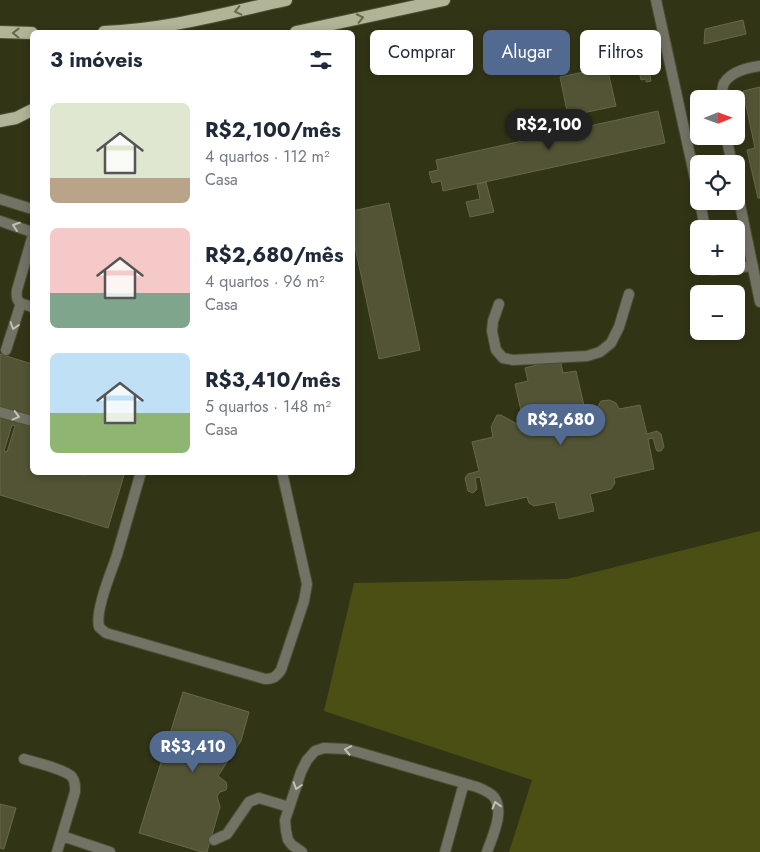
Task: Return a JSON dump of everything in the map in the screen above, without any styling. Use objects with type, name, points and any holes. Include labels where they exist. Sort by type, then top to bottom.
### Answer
[{"type":"main road","points":[[138,30],[186,22],[286,0]]},
{"type":"main road","points":[[305,30],[444,0]]},
{"type":"main road","points":[[0,32],[30,33]]},
{"type":"main road","points":[[0,121],[16,118],[30,111]]},
{"type":"lane","points":[[656,0],[690,156]]},
{"type":"lane","points":[[723,90],[724,84],[733,74],[760,66]]},
{"type":"lane","points":[[0,199],[30,208]]},
{"type":"lane","points":[[741,210],[760,302]]},
{"type":"lane","points":[[0,221],[30,231]]},
{"type":"lane","points":[[30,244],[16,290],[16,299],[30,306]]},
{"type":"lane","points":[[745,267],[753,266]]},
{"type":"lane","points":[[498,304],[492,331],[496,350],[503,358],[513,360],[587,356],[600,352],[612,343],[629,294]]},
{"type":"lane","points":[[6,350],[21,303]]},
{"type":"lane","points":[[0,412],[30,420]]},
{"type":"lane","points":[[140,475],[104,593],[99,627],[106,633],[265,679],[272,679],[281,670],[307,584],[283,475]]},
{"type":"lane","points":[[302,852],[288,840],[285,820],[301,772],[307,760],[324,748],[346,749],[486,791],[493,797],[497,805],[498,816],[487,852]]},
{"type":"lane","points":[[24,759],[66,772],[72,776],[75,784],[57,852]]},
{"type":"lane","points":[[445,852],[464,783]]},
{"type":"lane","points":[[214,840],[228,834],[248,802],[259,798],[289,807]]},
{"type":"lane","points":[[62,836],[110,852]]},
{"type":"shaded area","points":[[760,531],[760,852],[509,852],[532,780],[324,711],[354,583],[567,579]]},
{"type":"building","points":[[743,20],[746,34],[704,44],[705,29]]},
{"type":"building","points":[[580,73],[580,75],[609,75],[616,106],[568,116],[560,77]]},
{"type":"building","points":[[640,75],[650,75],[651,81],[641,80]]},
{"type":"building","points":[[760,87],[760,198],[758,198],[747,150],[755,148],[745,100],[745,91]]},
{"type":"building","points":[[658,111],[665,143],[443,191],[441,181],[432,183],[429,172],[438,170],[436,160],[531,139],[530,131],[538,129],[539,137]]},
{"type":"building","points":[[486,182],[494,212],[470,217],[466,202],[480,199],[477,184]]},
{"type":"building","points":[[389,203],[420,350],[379,359],[355,247],[355,210]]},
{"type":"building","points":[[0,354],[30,363],[30,475],[124,475],[108,528],[0,495]],"holes":[[[12,425],[15,426],[7,452],[4,451]]]},
{"type":"building","points":[[560,359],[563,373],[576,371],[585,410],[597,408],[601,401],[610,400],[616,403],[619,409],[640,405],[647,434],[657,431],[661,434],[664,447],[661,451],[657,451],[653,438],[648,439],[654,469],[614,478],[615,483],[611,489],[590,494],[594,511],[559,519],[555,502],[534,506],[529,503],[527,497],[486,506],[480,477],[475,478],[477,489],[473,493],[468,491],[465,478],[468,474],[479,471],[472,442],[493,437],[491,427],[497,415],[501,415],[519,425],[524,424],[515,384],[528,381],[525,368]]},
{"type":"building","points":[[183,692],[249,712],[241,741],[218,776],[226,782],[227,787],[226,790],[220,792],[217,796],[220,807],[207,852],[139,833]]},
{"type":"building","points":[[0,804],[16,808],[4,849],[0,848]]}]
